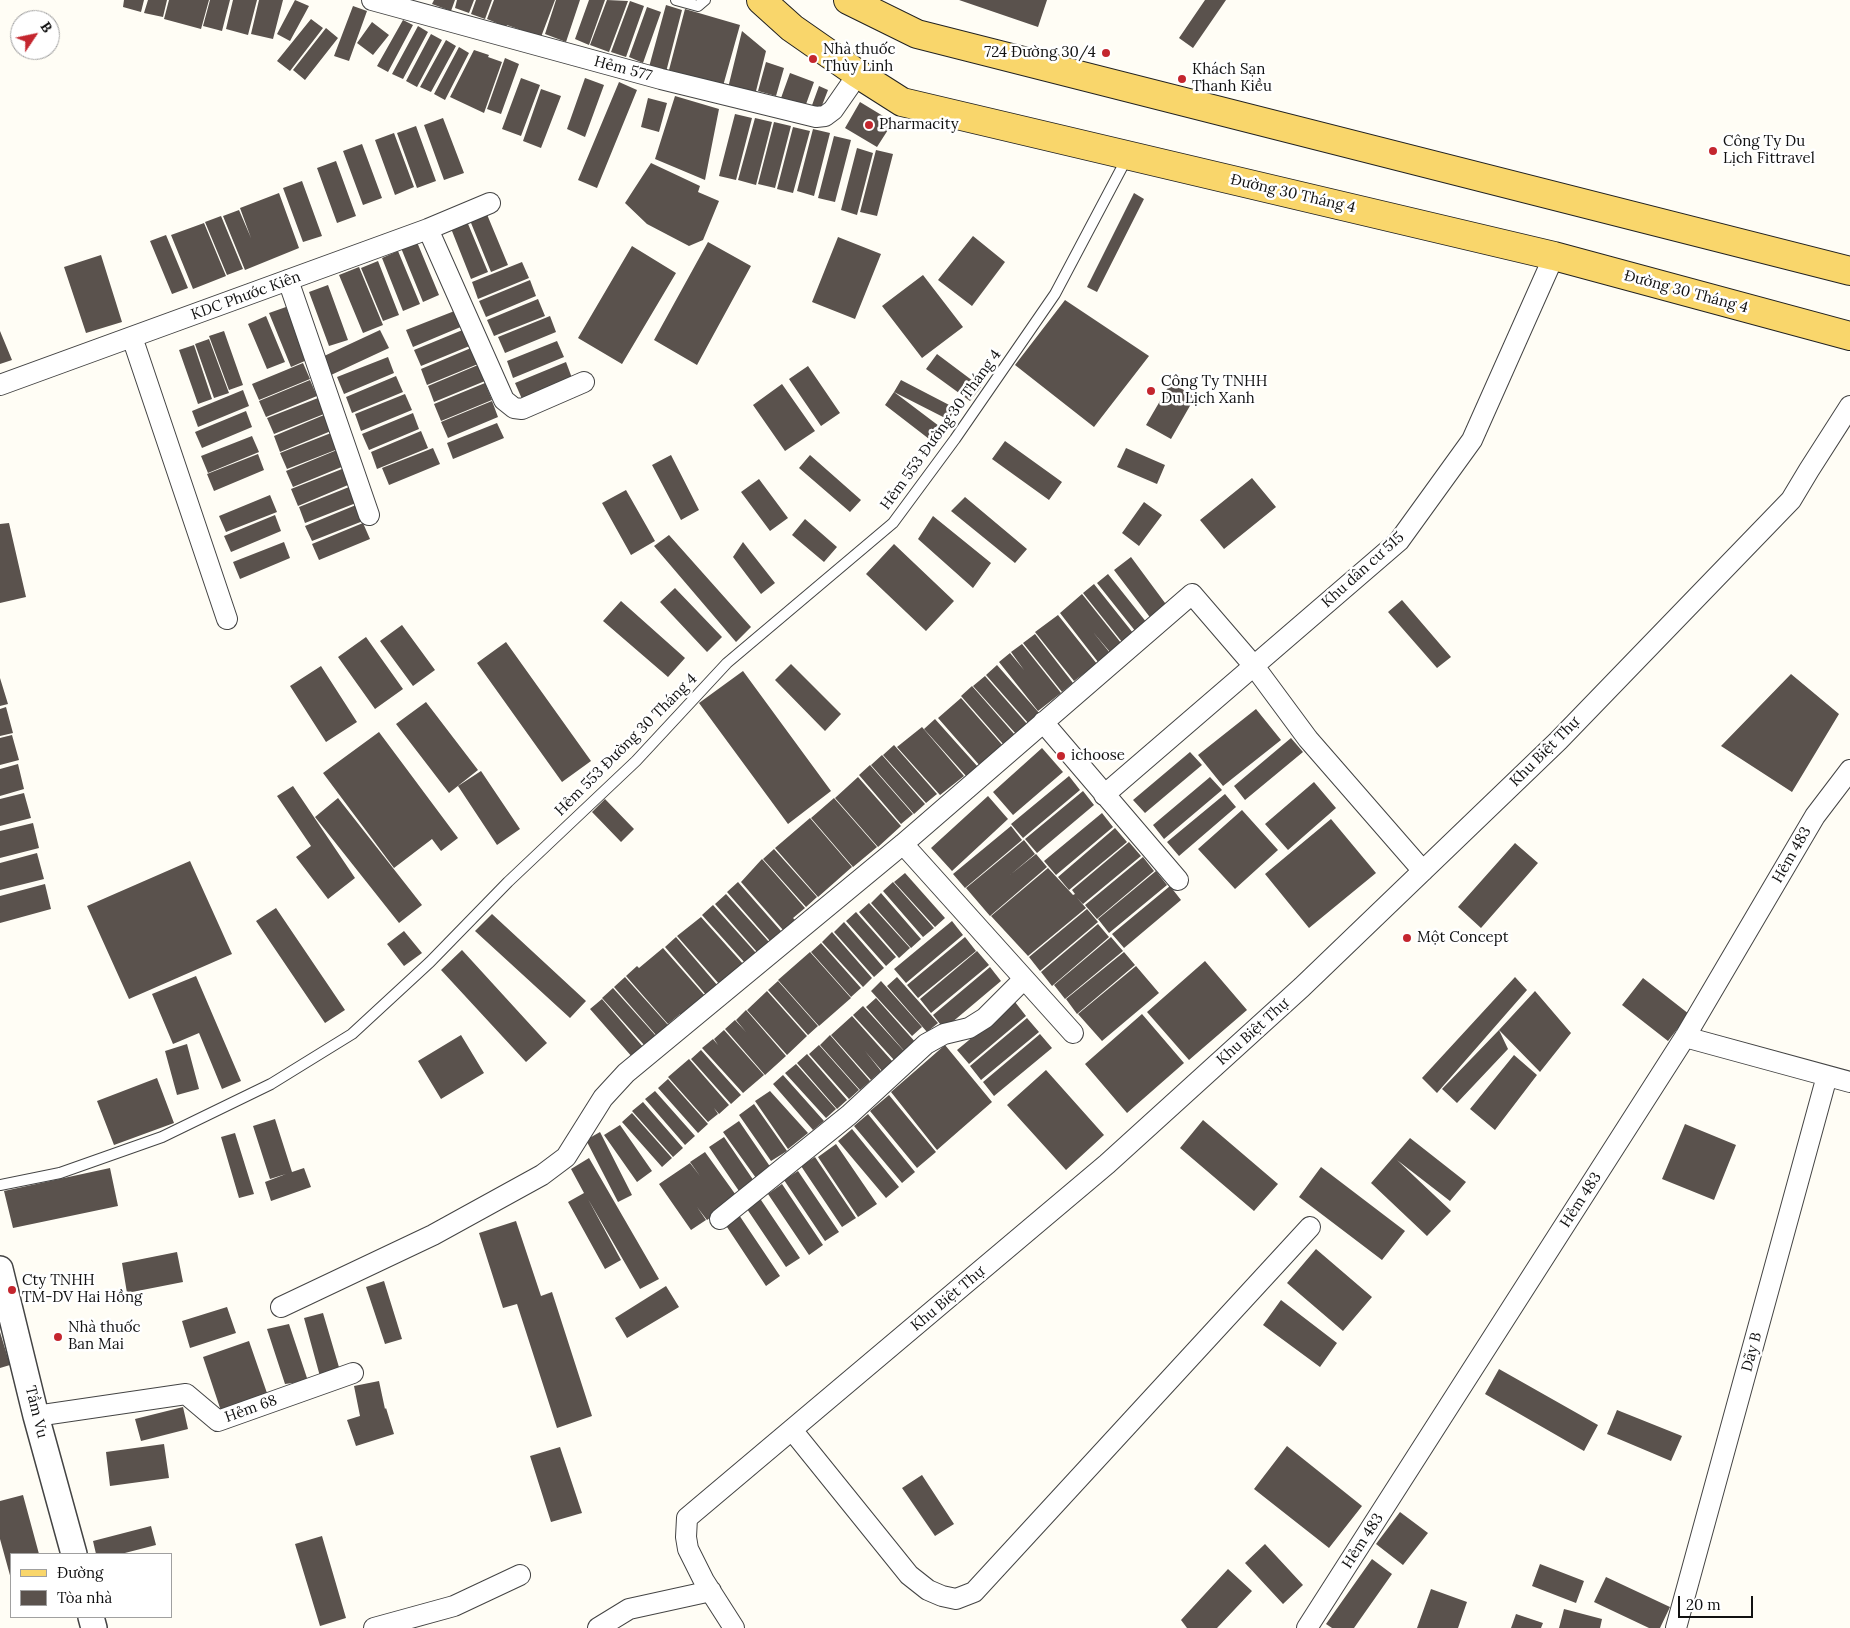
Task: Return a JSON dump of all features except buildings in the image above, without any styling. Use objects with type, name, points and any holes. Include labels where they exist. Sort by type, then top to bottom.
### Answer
[{"type":"main road","name":"Đường 30 Tháng 4","points":[[761,0],[792,28],[902,102],[1554,256],[1850,336]]},
{"type":"main road","points":[[848,0],[917,34],[1850,271]]},
{"type":"street","name":"Hẻm 577","points":[[372,0],[661,79],[816,117],[825,116],[832,110],[858,74]]},
{"type":"street","name":"KDC Phước Kiên","points":[[0,385],[428,229],[490,203]]},
{"type":"street","points":[[428,229],[504,400],[514,408],[522,409],[584,382]]},
{"type":"street","name":"Khu dân cư 515","points":[[1104,794],[1399,541],[1472,440],[1554,256]]},
{"type":"street","points":[[288,280],[369,514]]},
{"type":"street","points":[[132,337],[227,620]]},
{"type":"street","name":"Khu Biệt Thự","points":[[734,1628],[688,1549],[686,1537],[687,1518],[1107,1164],[1302,987],[1558,741],[1791,500],[1850,406]]},
{"type":"street","points":[[281,1307],[433,1235],[542,1175],[566,1158],[603,1098],[626,1073],[903,844],[1192,594],[1254,666],[1308,739],[1423,871]]},
{"type":"street","points":[[1043,722],[1178,880]]},
{"type":"street","name":"Hẻm 483","points":[[1307,1628],[1685,1038],[1815,816],[1850,770]]},
{"type":"street","points":[[903,844],[1073,1033]]},
{"type":"street","points":[[720,1219],[849,1115],[926,1044],[944,1034],[969,1028],[985,1018],[1024,979]]},
{"type":"street","points":[[1685,1038],[1850,1082]]},
{"type":"street","name":"Dãy B","points":[[1676,1628],[1827,1076]]},
{"type":"street","points":[[792,1430],[910,1575],[928,1590],[942,1596],[956,1599],[974,1592],[1310,1227]]},
{"type":"street","name":"Tầm Vu","points":[[0,1268],[36,1416],[74,1553]]},
{"type":"street","name":"Hẻm 68","points":[[36,1416],[186,1394],[218,1421],[353,1372]]},
{"type":"street","points":[[374,1628],[454,1606],[520,1575]]},
{"type":"street","points":[[598,1628],[629,1609],[711,1591]]},
{"type":"lane","points":[[676,0],[698,6],[705,0]]},
{"type":"lane","name":"Hẻm 553 Đường 30 Tháng 4","points":[[0,1185],[60,1173],[162,1137],[271,1084],[352,1034],[430,962],[508,882],[636,761],[727,663],[893,523],[955,439],[1056,294],[1129,155]]},
{"type":"place","name":"724 Đường 30/4","points":[[1106,53]]},
{"type":"place","name":"Nhà thuốc Thùy Linh","points":[[813,59]]},
{"type":"place","name":"Khách Sạn Thanh Kiều","points":[[1182,79]]},
{"type":"place","name":"Pharmacity","points":[[869,125]]},
{"type":"place","name":"Công Ty Du Lịch Fittravel","points":[[1713,151]]},
{"type":"place","name":"Công Ty TNHH Du Lịch Xanh","points":[[1151,391]]},
{"type":"place","name":"ichoose","points":[[1061,756]]},
{"type":"place","name":"Một Concept","points":[[1407,938]]},
{"type":"place","name":"Cty TNHH TM-DV Hai Hồng","points":[[12,1290]]},
{"type":"place","name":"Nhà thuốc Ban Mai","points":[[58,1337]]}]
